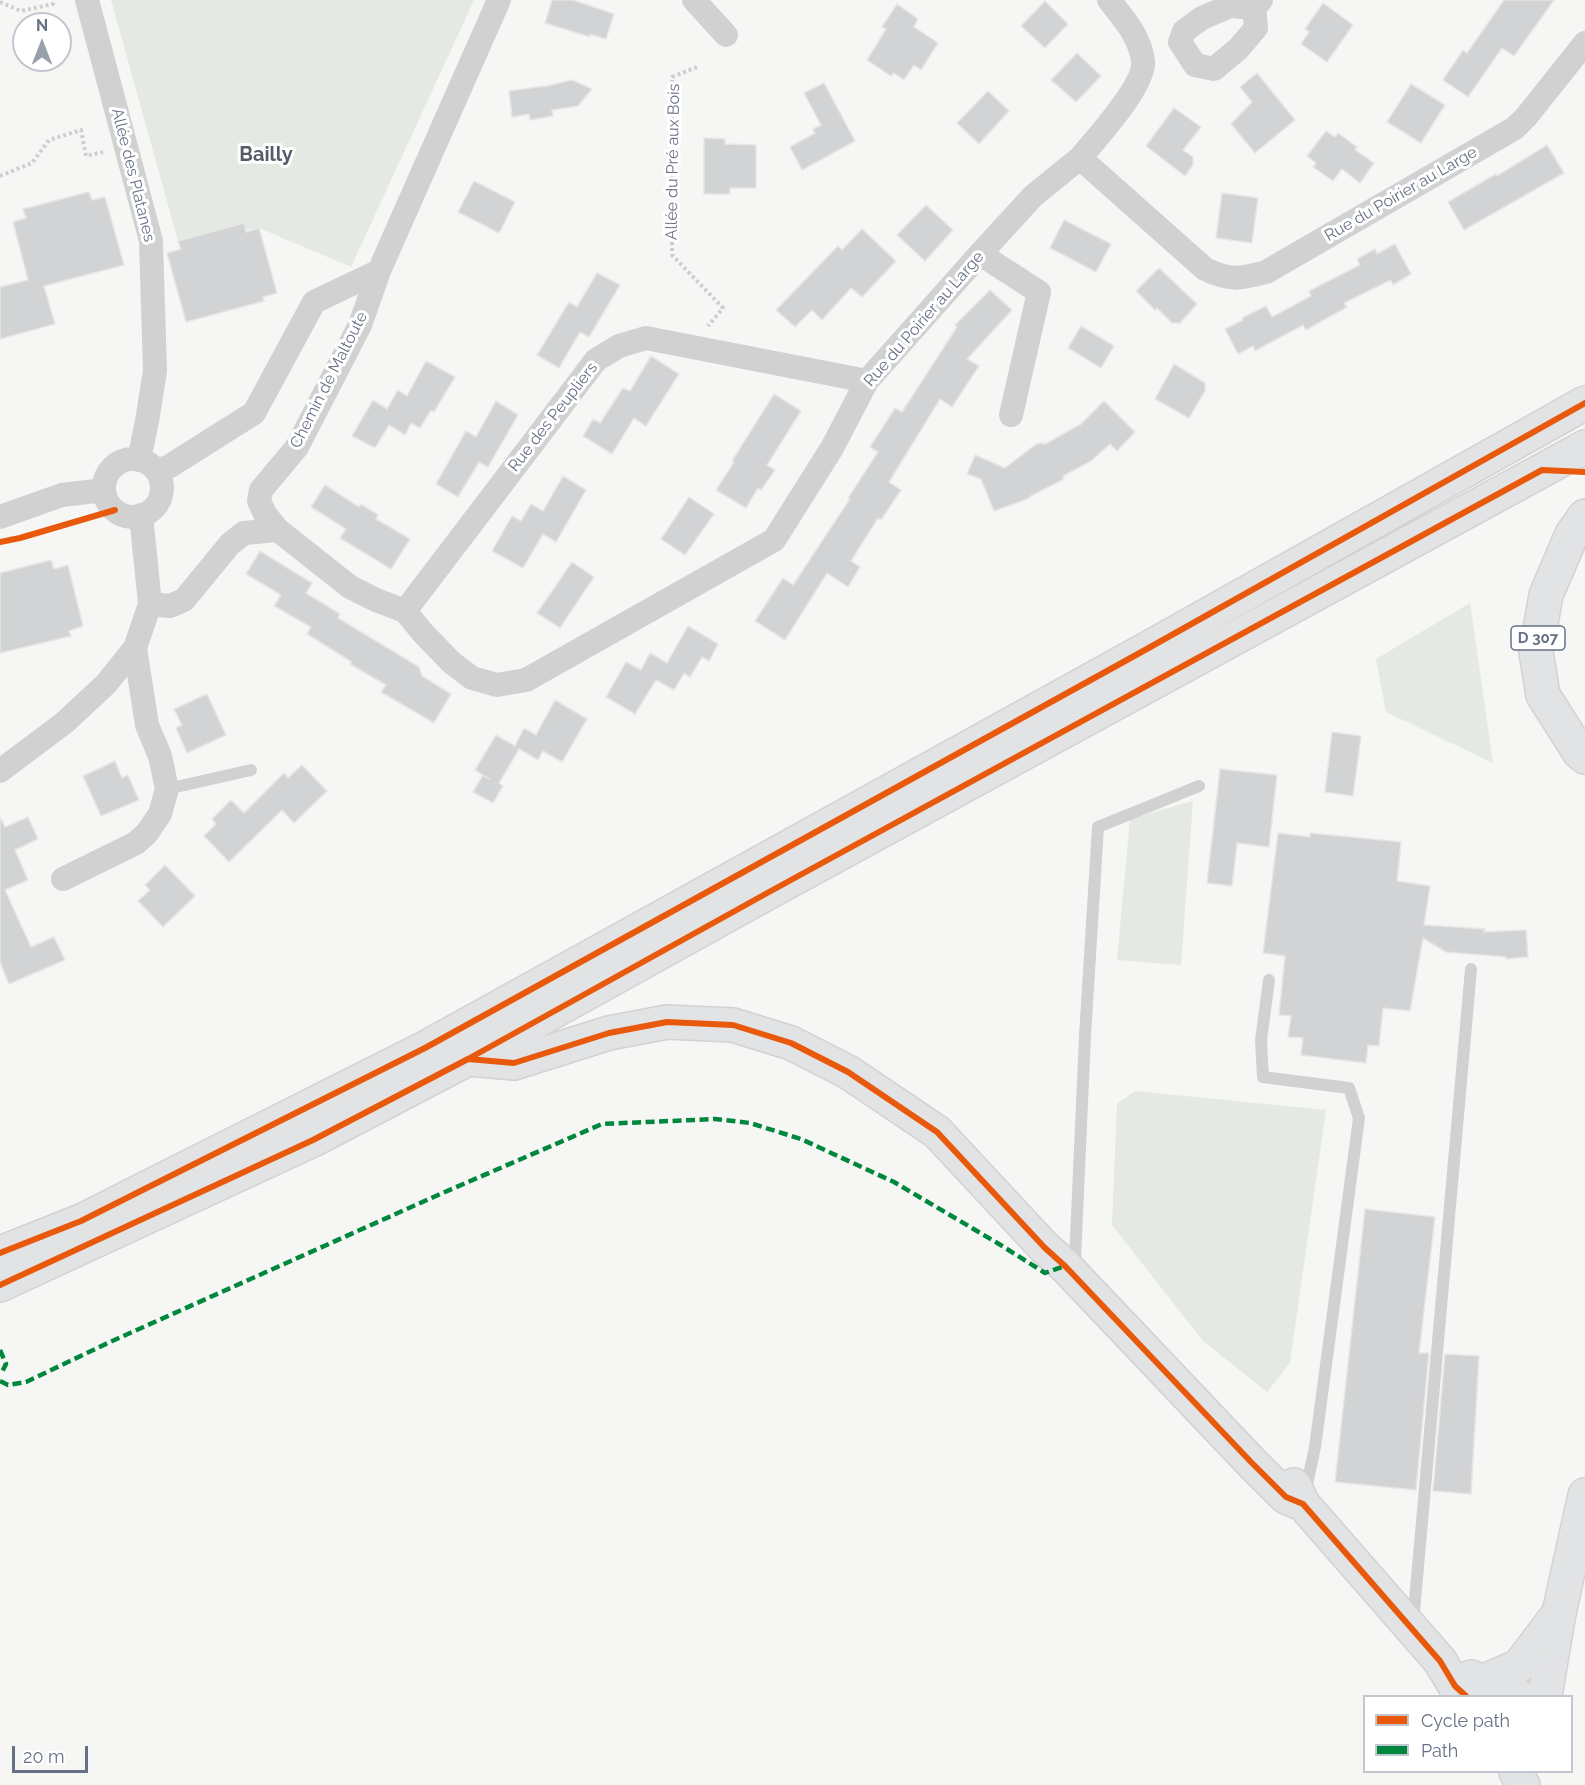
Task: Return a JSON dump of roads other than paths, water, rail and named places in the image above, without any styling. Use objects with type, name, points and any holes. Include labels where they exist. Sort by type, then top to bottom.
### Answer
[{"type":"main road","points":[[0,1253],[81,1221],[425,1048],[1145,650],[1585,403]]},
{"type":"main road","points":[[0,1285],[313,1140],[468,1059],[1585,447]]},
{"type":"main road","name":"D 307","points":[[1585,516],[1572,534],[1546,595],[1536,652],[1543,695],[1579,752],[1585,757]]},
{"type":"main road","points":[[468,1059],[514,1063],[609,1033],[667,1022],[733,1025],[791,1044],[848,1072],[937,1132],[1045,1248],[1070,1263],[1265,1476],[1286,1497],[1303,1504],[1440,1660],[1468,1676],[1475,1689]]},
{"type":"main road","points":[[1545,1695],[1559,1613],[1585,1495]]},
{"type":"main road","points":[[1475,1689],[1519,1666],[1559,1613]]},
{"type":"main road","points":[[1475,1689],[1513,1695]]},
{"type":"street","name":"Allée des Platanes","points":[[87,0],[151,241],[155,371],[147,421],[148,465]]},
{"type":"street","name":"Chemin de Maltoute","points":[[278,530],[265,514],[259,501],[261,490],[297,447],[360,325],[379,271],[499,0]]},
{"type":"street","points":[[694,0],[726,35]]},
{"type":"street","points":[[1080,158],[1122,106],[1139,79],[1144,63],[1139,44],[1127,22],[1109,0]]},
{"type":"street","name":"Rue du Poirier au Large","points":[[278,530],[350,587],[405,611],[452,662],[472,678],[497,685],[526,680],[774,540],[832,448],[867,381],[1033,196],[1080,158],[1205,269],[1221,277],[1242,278],[1266,272],[1515,128],[1585,43]]},
{"type":"street","points":[[980,254],[1039,292],[1011,415]]},
{"type":"street","name":"Chemin de Maltoute","points":[[148,465],[170,466],[254,413],[314,302],[379,271]]},
{"type":"street","name":"Rue des Peupliers","points":[[405,611],[596,360],[620,346],[646,338],[867,381]]},
{"type":"street","points":[[124,460],[148,465],[160,478],[162,488],[156,506],[149,512],[132,517],[115,510],[110,505],[104,490],[109,472],[124,460]]},
{"type":"street","points":[[0,518],[62,495],[104,490]]},
{"type":"street","points":[[0,771],[64,723],[106,684],[135,648],[150,604],[141,515]]},
{"type":"street","points":[[150,604],[170,606],[184,600],[230,544],[244,533],[278,530]]},
{"type":"street","points":[[63,879],[136,843],[147,833],[160,814],[167,789],[160,756],[147,725],[135,648]]},
{"type":"lane","points":[[167,789],[251,770]]},
{"type":"lane","points":[[1070,1263],[1098,827],[1199,786]]},
{"type":"lane","points":[[1412,1628],[1471,969]]},
{"type":"lane","points":[[1269,980],[1261,1040],[1263,1077],[1349,1088],[1359,1118],[1315,1447],[1303,1504]]},
{"type":"district","name":"Bailly","points":[[266,155]]}]
